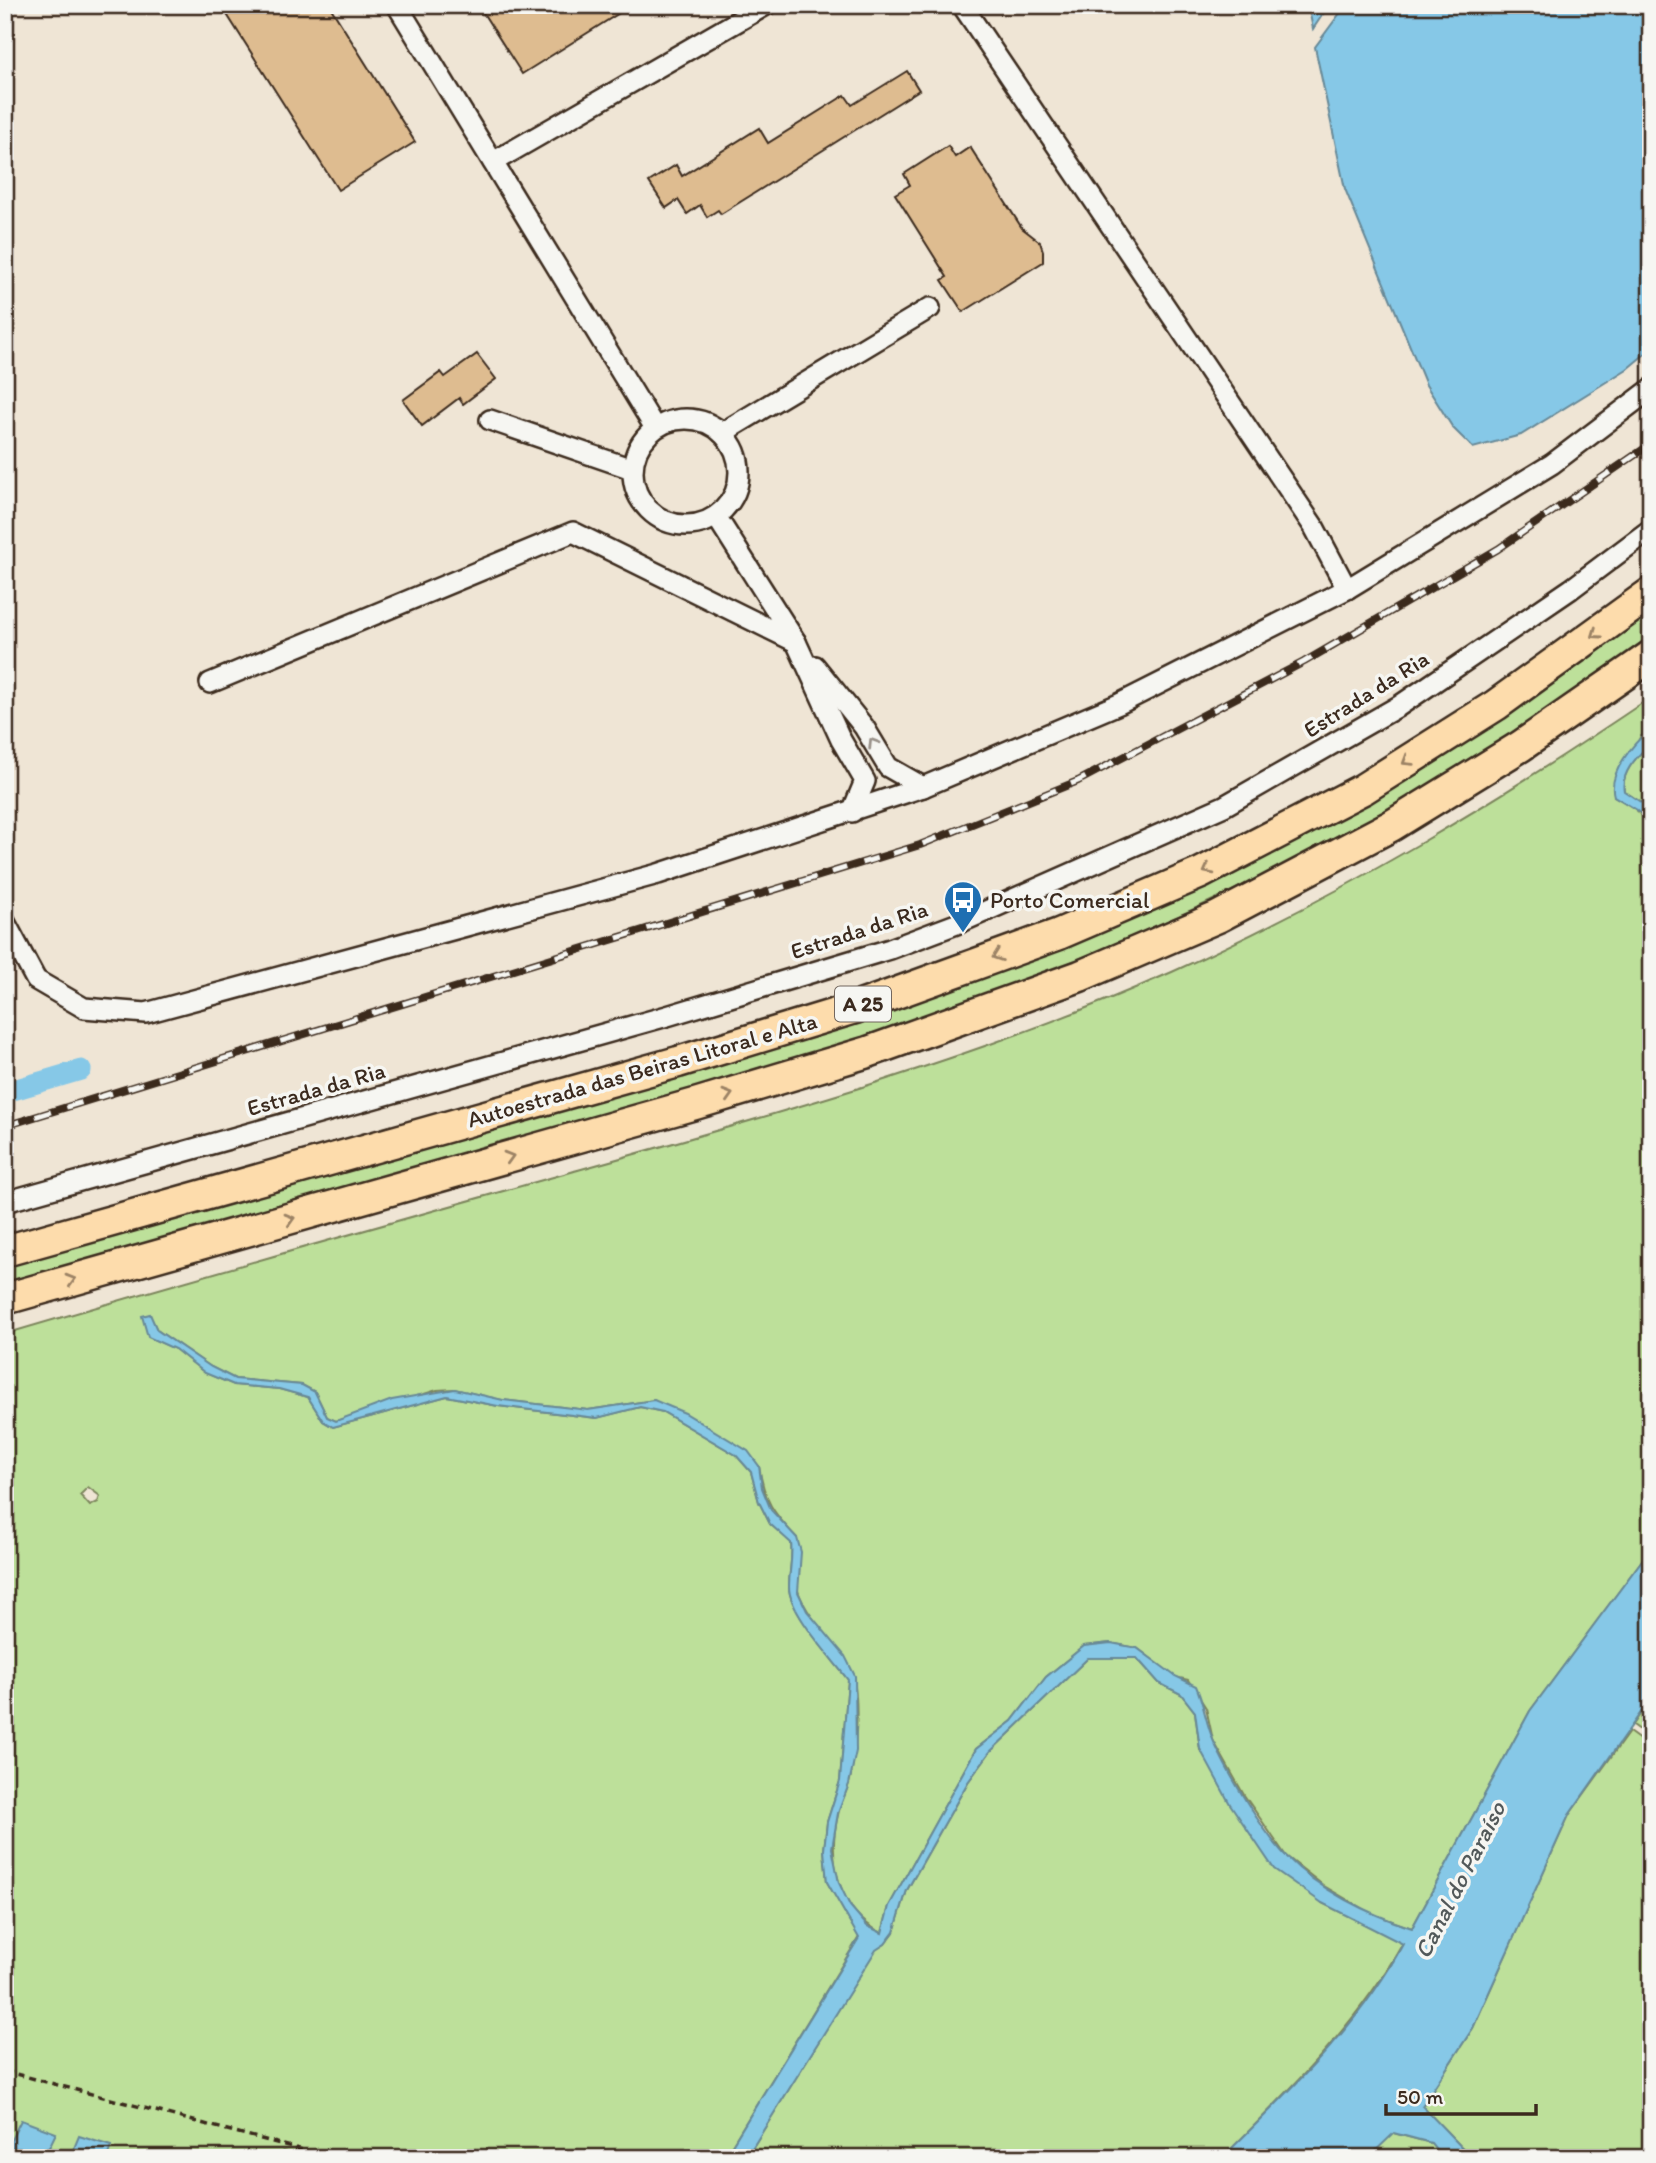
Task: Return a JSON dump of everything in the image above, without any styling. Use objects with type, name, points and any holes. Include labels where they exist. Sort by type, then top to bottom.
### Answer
[{"type":"highway","name":"Autoestrada das Beiras Litoral e Alta","points":[[5,1251],[678,1062],[855,1007],[1059,934],[1201,873],[1363,789],[1496,705],[1651,593]]},
{"type":"highway","name":"Autoestrada das Beiras Litoral e Alta","points":[[5,1299],[695,1104],[868,1052],[1080,976],[1218,917],[1391,826],[1521,746],[1651,656]]},
{"type":"street","points":[[397,5],[655,428]]},
{"type":"street","points":[[493,162],[766,5]]},
{"type":"street","points":[[962,5],[1314,527],[1347,589]]},
{"type":"street","points":[[722,433],[930,308]]},
{"type":"street","points":[[5,922],[36,980],[84,1008],[146,1013],[658,874],[852,812],[923,786],[1119,704],[1347,589],[1552,464],[1651,389]]},
{"type":"street","points":[[677,419],[701,421],[722,433],[736,452],[739,476],[732,499],[716,516],[694,525],[670,524],[649,512],[636,492],[632,469],[639,446],[655,428],[677,419]]},
{"type":"street","points":[[490,420],[632,469]]},
{"type":"street","points":[[716,516],[796,642],[864,727],[888,766],[923,786]]},
{"type":"street","name":"Estrada da Ria","points":[[5,1202],[667,1016],[890,949],[971,918],[1224,807],[1399,706],[1571,589],[1651,529]]},
{"type":"street","points":[[210,683],[573,532],[796,642],[841,740],[865,781],[852,812]]},
{"type":"path","points":[[5,2071],[333,2158]]},
{"type":"path","points":[[283,2158],[285,2144]]},
{"type":"green space","points":[[1651,608],[1651,635],[1579,688],[1429,786],[1271,872],[1109,946],[963,1003],[772,1066],[5,1283],[5,1263],[1101,928]]},
{"type":"green space","points":[[1651,697],[1651,728],[1640,737],[1614,796],[1641,814],[1651,831],[1651,1548],[1530,1711],[1412,1928],[1372,1914],[1324,1886],[1286,1856],[1244,1795],[1213,1740],[1206,1708],[1188,1680],[1175,1677],[1137,1648],[1110,1643],[1084,1646],[1046,1677],[1012,1721],[976,1749],[889,1906],[882,1933],[867,1924],[855,1912],[839,1883],[835,1866],[835,1832],[850,1780],[855,1749],[857,1706],[854,1681],[849,1667],[800,1596],[796,1576],[797,1538],[771,1506],[759,1466],[654,1400],[588,1410],[502,1400],[454,1389],[437,1390],[336,1421],[327,1417],[315,1392],[302,1385],[235,1379],[211,1367],[157,1330],[149,1314],[149,1337],[175,1349],[205,1373],[234,1385],[279,1389],[308,1397],[323,1421],[333,1427],[447,1396],[498,1406],[596,1418],[640,1407],[663,1412],[736,1455],[751,1472],[759,1502],[770,1524],[791,1542],[789,1587],[796,1609],[812,1635],[848,1680],[840,1781],[827,1822],[824,1850],[827,1882],[859,1937],[724,2158],[5,2158],[5,1334],[799,1106],[1025,1032],[1172,972],[1297,912],[1477,810]],"holes":[[[88,1487],[100,1496],[98,1502],[90,1506],[80,1495]]]},
{"type":"green space","points":[[1651,742],[1651,809],[1624,791],[1624,784],[1632,764]]},
{"type":"green space","points":[[1088,1658],[1137,1658],[1159,1683],[1181,1694],[1195,1712],[1200,1750],[1322,1903],[1403,1943],[1365,2002],[1320,2056],[1222,2158],[746,2158],[876,1949],[885,1944],[894,1932],[907,1890],[968,1782],[990,1752]]},
{"type":"green space","points":[[1651,1698],[1651,1738],[1633,1725]]},
{"type":"green space","points":[[1629,1732],[1651,1748],[1651,2158],[1472,2158],[1422,2106],[1473,2028],[1569,1815]]},
{"type":"green space","points":[[1393,2133],[1431,2143],[1443,2158],[1368,2158]]},
{"type":"water","points":[[1308,5],[1329,5],[1313,29]]},
{"type":"water","points":[[1346,5],[1651,5],[1651,349],[1627,369],[1521,435],[1473,448],[1453,428],[1426,385],[1345,189],[1315,47]]},
{"type":"water","points":[[1651,728],[1651,742],[1628,771],[1624,791],[1651,809],[1651,831],[1646,818],[1614,796],[1613,787],[1618,768]]},
{"type":"water","name":"Canal do Paraíso","points":[[150,1314],[157,1330],[211,1367],[235,1379],[302,1385],[315,1392],[327,1417],[336,1421],[392,1400],[455,1389],[503,1400],[588,1410],[654,1400],[685,1413],[748,1451],[759,1466],[762,1488],[771,1510],[797,1538],[801,1552],[798,1592],[807,1611],[845,1656],[855,1676],[856,1751],[849,1784],[838,1813],[832,1848],[839,1883],[850,1906],[867,1926],[882,1933],[889,1906],[976,1749],[1012,1721],[1046,1677],[1084,1646],[1111,1643],[1137,1648],[1175,1676],[1196,1686],[1220,1755],[1257,1818],[1286,1856],[1313,1880],[1345,1900],[1412,1928],[1530,1711],[1651,1548],[1651,1698],[1569,1815],[1473,2028],[1422,2106],[1472,2158],[1443,2158],[1431,2143],[1394,2133],[1368,2158],[1222,2158],[1297,2083],[1344,2030],[1386,1974],[1403,1944],[1322,1903],[1274,1869],[1230,1804],[1200,1749],[1195,1712],[1181,1694],[1159,1683],[1137,1658],[1088,1658],[990,1752],[968,1782],[907,1890],[894,1932],[885,1944],[876,1950],[746,2158],[724,2158],[859,1938],[827,1882],[824,1850],[827,1822],[840,1781],[848,1680],[812,1635],[796,1609],[789,1587],[791,1543],[770,1524],[759,1502],[751,1472],[736,1455],[663,1412],[640,1407],[597,1418],[498,1406],[447,1396],[333,1427],[323,1421],[308,1397],[279,1389],[234,1385],[205,1373],[175,1349],[148,1337],[142,1316]]},
{"type":"water","points":[[21,2120],[56,2133],[44,2158],[18,2158],[5,2152]]},
{"type":"water","points":[[79,2136],[111,2146],[107,2158],[70,2158]]},
{"type":"building","points":[[221,5],[329,5],[415,142],[338,190]]},
{"type":"building","points":[[478,5],[632,5],[522,74]]},
{"type":"building","points":[[907,71],[919,90],[721,214],[718,210],[707,217],[700,205],[687,214],[678,200],[666,208],[649,182],[676,165],[682,176],[759,128],[768,143],[845,95],[852,105]]},
{"type":"building","points":[[948,146],[955,157],[970,147],[1022,228],[1040,242],[1043,251],[1043,262],[963,312],[942,280],[947,277],[895,194],[910,185],[904,174]]},
{"type":"building","points":[[477,354],[496,379],[463,404],[459,398],[422,426],[403,400],[441,372],[445,377]]},
{"type":"waterway","points":[[5,1088],[10,1091],[81,1070]]},
{"type":"railway","points":[[5,1126],[920,845],[1078,781],[1304,662],[1498,549],[1651,444]]},
{"type":"place","name":"Porto Comercial","points":[[963,934]]}]
